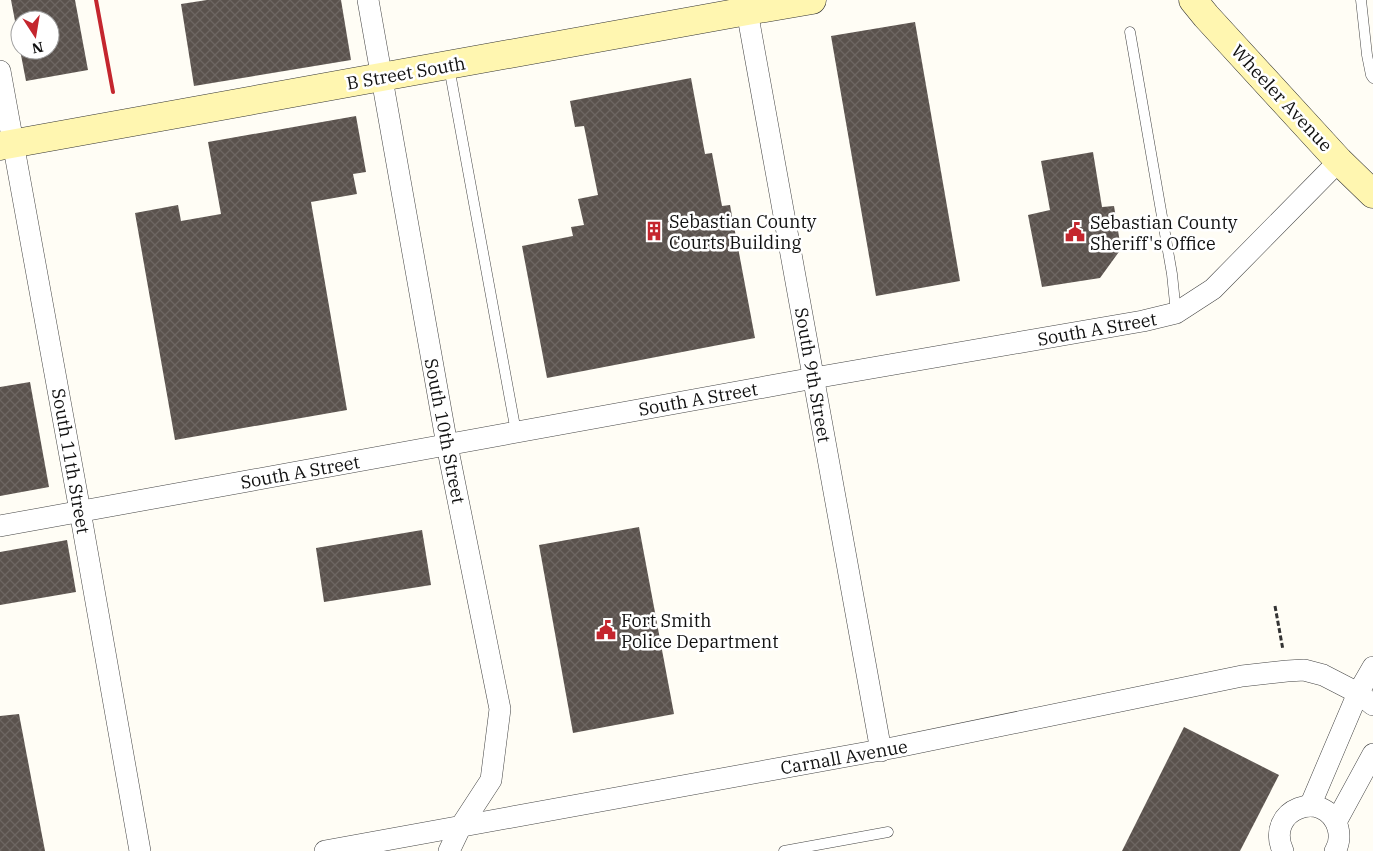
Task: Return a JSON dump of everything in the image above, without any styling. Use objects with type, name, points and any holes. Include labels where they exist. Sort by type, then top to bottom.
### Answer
[{"type":"street","name":"South 10th Street","points":[[368,0],[446,445],[500,709],[491,780],[461,826],[449,851]]},
{"type":"street","name":"B Street South","points":[[6,145],[381,78],[746,5],[812,0]]},
{"type":"street","name":"South 9th Street","points":[[746,5],[880,751]]},
{"type":"street","name":"Wheeler Avenue","points":[[1203,5],[1340,162],[1373,194]]},
{"type":"street","name":"South 11th Street","points":[[0,70],[6,145],[80,511],[140,851]]},
{"type":"street","name":"South A Street","points":[[0,526],[814,378],[1144,321],[1176,313],[1213,289],[1340,162]]},
{"type":"street","points":[[1310,806],[1366,699],[1373,667]]},
{"type":"street","name":"Carnall Avenue","points":[[325,851],[880,751],[1242,676],[1304,670],[1323,675],[1366,699]]},
{"type":"street","points":[[1336,822],[1373,754]]},
{"type":"street","points":[[1283,851],[1279,832],[1284,820],[1291,812],[1310,806],[1320,808],[1336,822],[1339,837],[1335,851]]},
{"type":"lane","points":[[1361,0],[1367,55],[1373,78]]},
{"type":"lane","points":[[1130,32],[1172,274],[1176,313]]},
{"type":"lane","points":[[449,65],[516,432]]},
{"type":"lane","points":[[784,851],[888,832]]},
{"type":"path","points":[[1275,606],[1284,656]]},
{"type":"building","points":[[11,0],[75,0],[88,70],[26,81],[22,60],[60,60],[60,10],[13,10]]},
{"type":"building","points":[[207,0],[341,0],[351,60],[194,86],[181,4]]},
{"type":"building","points":[[915,22],[960,281],[876,296],[831,36]]},
{"type":"building","name":"Sebastian County Courts Building","points":[[691,78],[705,154],[712,153],[722,206],[730,205],[755,338],[547,378],[522,246],[573,236],[571,227],[584,225],[578,199],[598,195],[584,126],[575,127],[570,101]]},
{"type":"building","points":[[356,116],[366,172],[353,174],[357,194],[311,202],[347,410],[175,440],[135,213],[178,205],[181,221],[221,214],[208,142]]},
{"type":"building","name":"Sebastian County Sheriff's Office","points":[[1093,152],[1102,207],[1114,206],[1121,249],[1100,278],[1042,287],[1028,215],[1050,210],[1041,161]]},
{"type":"building","points":[[30,382],[49,487],[0,496],[0,387]]},
{"type":"building","name":"Fort Smith Police Department","points":[[639,527],[674,714],[573,733],[539,545]]},
{"type":"building","points":[[422,530],[431,585],[324,602],[316,548]]},
{"type":"building","points":[[67,540],[76,592],[0,605],[0,552]]},
{"type":"building","points":[[19,714],[45,851],[0,851],[0,716]]},
{"type":"building","points":[[1184,727],[1279,775],[1240,851],[1122,851]]},
{"type":"railway","points":[[96,0],[113,92]]},
{"type":"place","name":"Sebastian County Courts Building","points":[[654,231]]},
{"type":"place","name":"Sebastian County Sheriff's Office","points":[[1075,232]]},
{"type":"place","name":"Fort Smith Police Department","points":[[606,630]]}]
